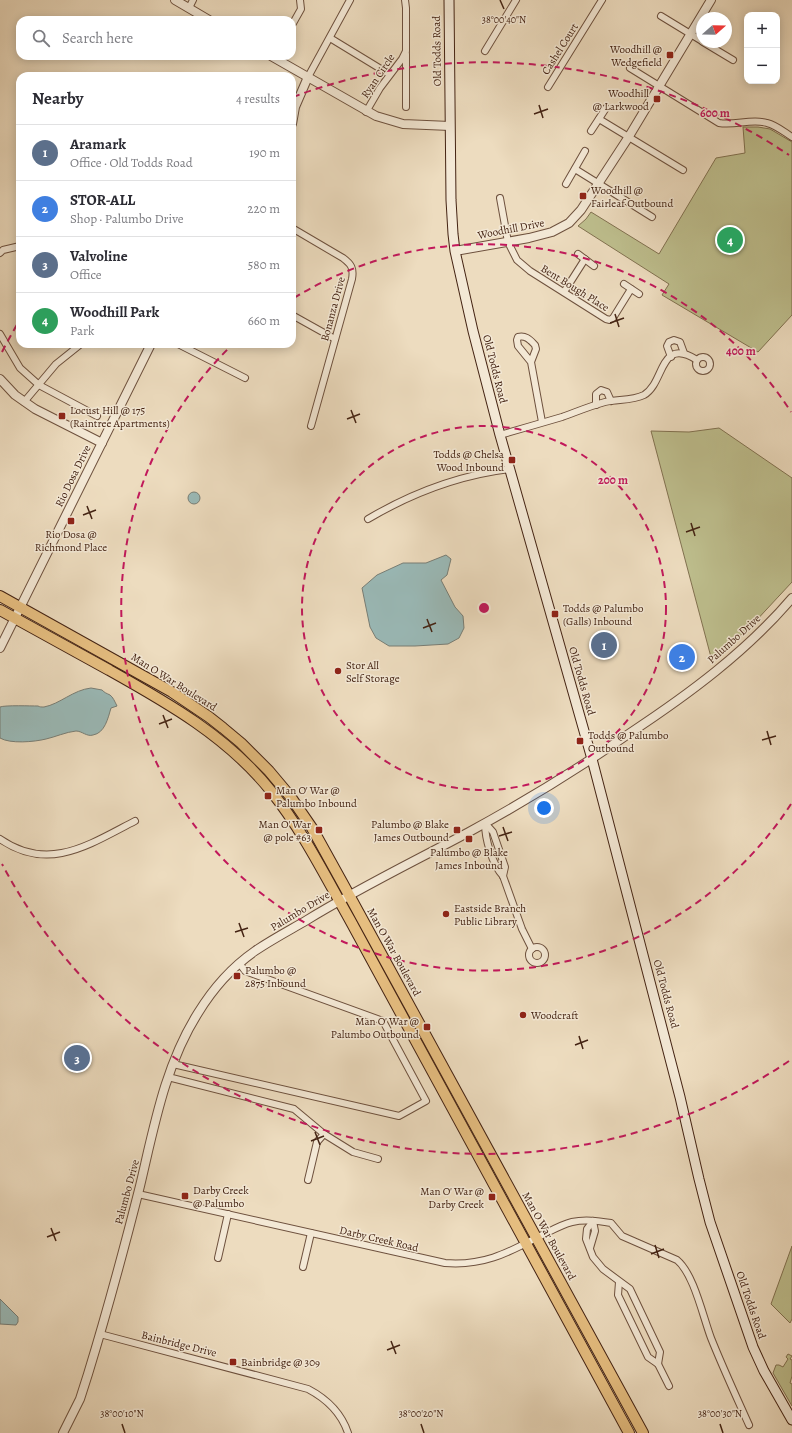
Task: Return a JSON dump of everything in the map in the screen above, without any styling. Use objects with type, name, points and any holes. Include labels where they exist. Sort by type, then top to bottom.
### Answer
[{"type":"main road","name":"Old Todds Road","points":[[448,0],[451,200],[455,251],[486,381],[592,759],[680,1097],[716,1243],[753,1347],[764,1372],[792,1420]]},
{"type":"main road","name":"Man O War Boulevard","points":[[0,596],[172,692],[209,717],[241,742],[269,771],[298,808],[323,847],[643,1433]]},
{"type":"main road","name":"Man O War Boulevard","points":[[0,610],[163,700],[196,722],[227,747],[264,782],[281,804],[306,842],[339,901],[629,1433]]},
{"type":"street","points":[[175,0],[202,16]]},
{"type":"street","points":[[188,8],[194,0]]},
{"type":"street","points":[[296,18],[302,6],[300,0]]},
{"type":"street","points":[[296,105],[308,77],[350,0]]},
{"type":"street","name":"Ryan Circle","points":[[405,0],[406,107]]},
{"type":"street","points":[[485,51],[516,0]]},
{"type":"street","name":"Cashel Court","points":[[548,87],[602,0]]},
{"type":"street","name":"Woodhill Drive","points":[[455,251],[541,236],[569,223],[581,210],[628,138],[712,0]]},
{"type":"street","points":[[661,16],[696,38]]},
{"type":"street","points":[[330,38],[389,74]]},
{"type":"street","points":[[712,48],[733,60]]},
{"type":"street","name":"Ryan Circle","points":[[366,112],[389,74],[406,51]]},
{"type":"street","points":[[280,60],[366,112],[395,122],[416,125],[450,126]]},
{"type":"street","points":[[630,68],[719,123],[768,123],[792,137]]},
{"type":"street","points":[[591,131],[606,108]]},
{"type":"street","points":[[599,119],[683,170]]},
{"type":"street","points":[[566,184],[585,151]]},
{"type":"street","points":[[575,169],[652,217]]},
{"type":"street","name":"Bent Bough Place","points":[[500,198],[508,242],[521,265],[602,318],[610,320],[616,314],[631,289]]},
{"type":"street","name":"Bonanza Drive","points":[[296,230],[343,258],[353,268],[352,279],[312,426]]},
{"type":"street","points":[[0,253],[3,250],[16,247]]},
{"type":"street","points":[[578,254],[594,266]]},
{"type":"street","points":[[564,292],[585,259]]},
{"type":"street","points":[[624,284],[639,294]]},
{"type":"street","points":[[296,317],[335,339]]},
{"type":"street","points":[[0,334],[20,368],[39,385],[97,416]]},
{"type":"street","points":[[671,357],[667,346],[674,340],[680,342],[684,353]]},
{"type":"street","points":[[24,402],[56,364],[76,348]]},
{"type":"street","name":"Rio Dosa Drive","points":[[0,648],[16,619],[149,348]]},
{"type":"street","points":[[186,348],[245,378]]},
{"type":"street","points":[[500,435],[596,405],[611,401],[636,398],[647,393],[666,362],[671,357],[678,353],[684,353],[697,360]]},
{"type":"street","points":[[531,362],[542,422]]},
{"type":"street","points":[[0,379],[24,402],[49,417],[102,443]]},
{"type":"street","points":[[596,405],[596,394],[601,390],[607,392],[611,401]]},
{"type":"street","points":[[368,519],[379,512],[435,486],[476,474],[510,469]]},
{"type":"street","name":"Palumbo Drive","points":[[63,1433],[80,1399],[100,1334],[168,1077],[186,1035],[199,1011],[217,987],[240,964],[256,951],[349,895],[485,824],[592,759],[663,711],[716,672],[750,642],[792,598]]},
{"type":"street","points":[[0,839],[25,851],[57,855],[90,844],[136,821]]},
{"type":"street","points":[[485,824],[493,832],[505,867],[503,876],[522,929],[532,949]]},
{"type":"street","points":[[173,1064],[399,1116],[426,1101],[383,1021],[245,971],[240,964]]},
{"type":"street","points":[[168,1077],[294,1109],[324,1134],[353,1152],[378,1159]]},
{"type":"street","points":[[308,1180],[317,1142],[324,1134]]},
{"type":"street","name":"Darby Creek Road","points":[[138,1194],[434,1262],[454,1264],[472,1263],[492,1259],[565,1224],[584,1220],[611,1223],[622,1236],[677,1260],[683,1265],[692,1284],[711,1338],[749,1426]]},
{"type":"street","points":[[218,1258],[228,1214]]},
{"type":"street","points":[[593,1221],[587,1229],[586,1239],[592,1258],[619,1282],[630,1289],[660,1352],[658,1364]]},
{"type":"street","points":[[303,1267],[311,1233]]},
{"type":"street","points":[[619,1282],[618,1294],[648,1357],[658,1364],[669,1386]]},
{"type":"street","points":[[632,1323],[644,1318]]},
{"type":"street","name":"Bainbridge Drive","points":[[100,1334],[308,1389],[322,1396],[332,1405],[340,1416],[348,1433]]},
{"type":"green space","points":[[743,127],[770,129],[792,142],[792,315],[758,352],[662,295],[669,284],[578,226],[591,212],[659,254],[716,158],[745,153]]},
{"type":"green space","points":[[719,428],[792,478],[792,582],[753,624],[712,661],[651,431],[689,432]]},
{"type":"green space","points":[[792,1246],[792,1319],[790,1323],[771,1304]]},
{"type":"green space","points":[[788,1354],[792,1356],[790,1359],[792,1360],[792,1376],[790,1383],[792,1384],[792,1406],[773,1373],[776,1365],[783,1367],[788,1359],[786,1357]]},
{"type":"water","points":[[192,492],[196,492],[200,498],[196,504],[192,504],[188,500],[188,496]]},
{"type":"water","points":[[446,555],[451,559],[447,575],[441,580],[455,607],[463,616],[464,628],[459,638],[448,644],[389,646],[376,638],[370,627],[362,588],[377,575],[403,563],[426,563]]},
{"type":"water","points":[[91,688],[102,690],[110,695],[117,706],[111,708],[103,728],[97,734],[89,735],[76,731],[29,742],[16,742],[0,738],[0,707],[44,707],[56,703],[78,691]]},
{"type":"water","points":[[0,1299],[18,1317],[18,1322],[16,1325],[0,1324]]},
{"type":"place","name":"Woodhill @ Wedgefield","points":[[670,55]]},
{"type":"place","name":"Woodhill @ Larkwood","points":[[657,99]]},
{"type":"place","name":"Woodhill @ Fairleaf Outbound","points":[[583,196]]},
{"type":"place","name":"Woodhill Park","points":[[730,240]]},
{"type":"place","name":"Locust Hill @ 175 (Raintree Apartments)","points":[[62,416]]},
{"type":"place","name":"Todds @ Chelsa Wood Inbound","points":[[512,460]]},
{"type":"place","name":"Rio Dosa @ Richmond Place","points":[[71,521]]},
{"type":"place","name":"Todds @ Palumbo (Galls) Inbound","points":[[555,614]]},
{"type":"place","name":"Aramark","points":[[604,645]]},
{"type":"place","name":"STOR-ALL","points":[[682,657]]},
{"type":"place","name":"Stor All Self Storage","points":[[338,671]]},
{"type":"place","name":"Todds @ Palumbo Outbound","points":[[580,741]]},
{"type":"place","name":"Man O' War @ Palumbo Inbound","points":[[268,796]]},
{"type":"place","name":"Man O' War @ pole #63","points":[[319,830]]},
{"type":"place","name":"Palumbo @ Blake James Outbound","points":[[457,830]]},
{"type":"place","name":"Palumbo @ Blake James Inbound","points":[[469,839]]},
{"type":"place","name":"Eastside Branch Public Library","points":[[446,914]]},
{"type":"place","name":"Palumbo @ 2875 Inbound","points":[[237,976]]},
{"type":"place","name":"Woodcraft","points":[[523,1015]]},
{"type":"place","name":"Man O' War @ Palumbo Outbound","points":[[427,1027]]},
{"type":"place","name":"Valvoline","points":[[77,1058]]},
{"type":"place","name":"Darby Creek @ Palumbo","points":[[185,1196]]},
{"type":"place","name":"Man O' War @ Darby Creek","points":[[492,1197]]},
{"type":"place","name":"Bainbridge @ 309","points":[[233,1362]]}]
